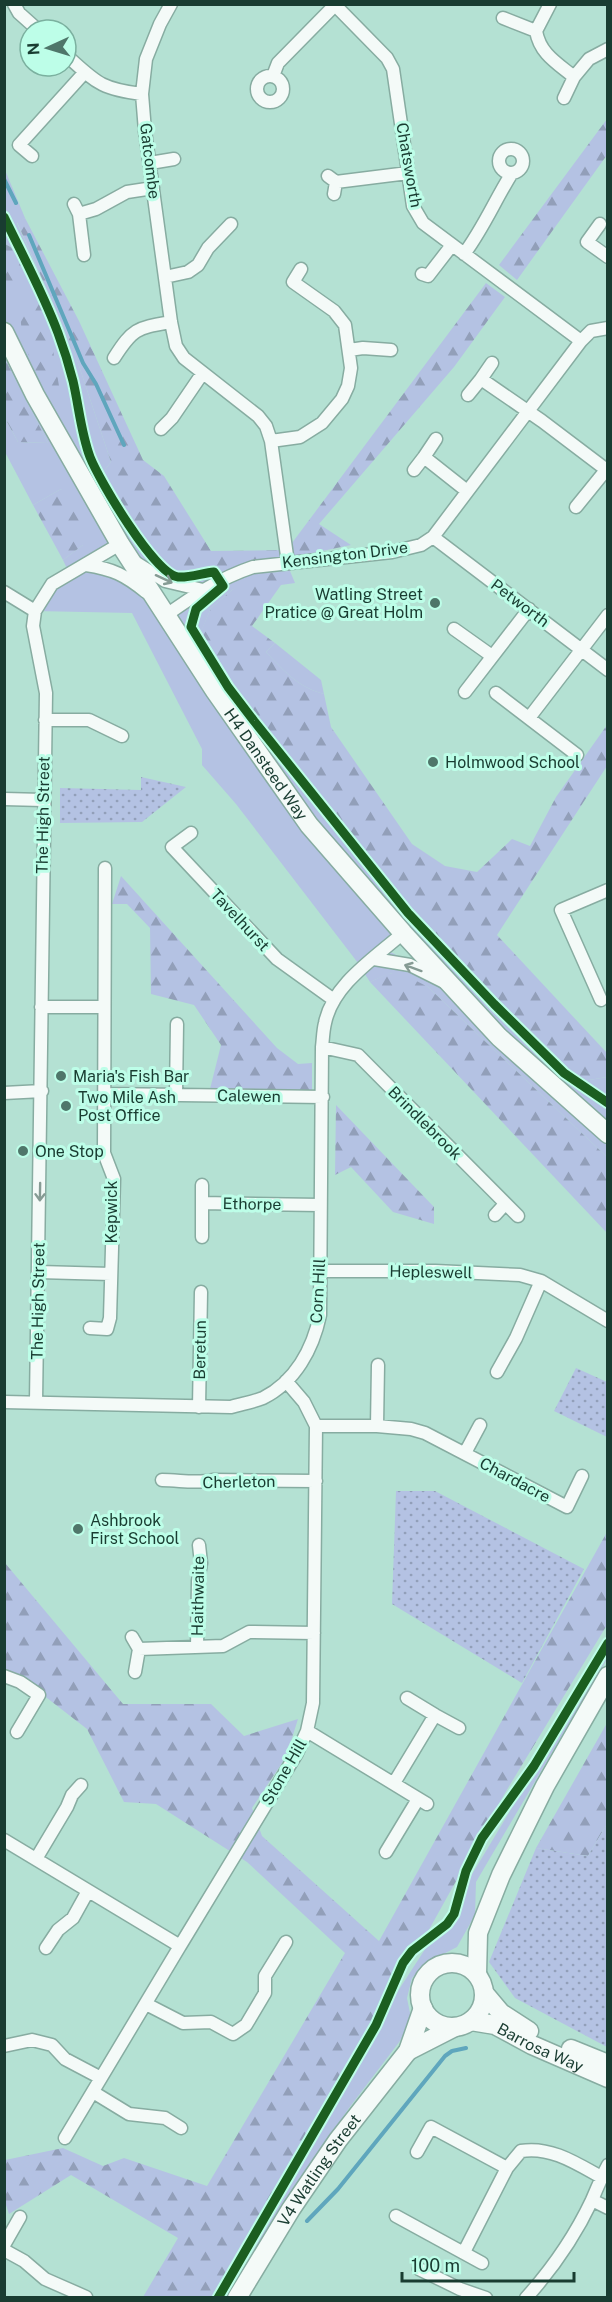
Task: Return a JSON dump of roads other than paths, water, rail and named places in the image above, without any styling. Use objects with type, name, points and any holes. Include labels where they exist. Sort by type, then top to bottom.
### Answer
[{"type":"street","points":[[14,4],[25,18]]},
{"type":"street","name":"Gatcombe","points":[[171,4],[160,24],[147,59],[142,94],[176,346],[184,358],[258,416],[266,426],[272,441],[288,563]]},
{"type":"street","points":[[550,4],[536,31],[538,42],[546,55],[574,77]]},
{"type":"street","points":[[273,76],[278,63],[334,5]]},
{"type":"street","name":"Chatsworth","points":[[334,5],[387,58],[393,69],[413,206],[423,224],[581,340]]},
{"type":"street","points":[[502,18],[536,31]]},
{"type":"street","points":[[564,98],[574,77],[589,59],[608,49]]},
{"type":"street","points":[[78,66],[101,86],[116,91],[142,94]]},
{"type":"street","points":[[32,156],[19,145],[85,72]]},
{"type":"street","points":[[150,163],[174,159]]},
{"type":"street","points":[[333,184],[408,173]]},
{"type":"street","points":[[464,254],[482,230],[494,202],[512,174]]},
{"type":"street","points":[[84,255],[76,209],[96,209],[127,192],[153,188]]},
{"type":"street","points":[[165,277],[188,272],[198,265],[208,248],[231,224]]},
{"type":"street","points":[[600,224],[587,242],[608,257]]},
{"type":"street","points":[[427,279],[452,245]]},
{"type":"street","points":[[272,441],[300,436],[322,423],[342,399],[348,386],[351,368],[345,325],[334,311],[293,282],[301,269]]},
{"type":"street","points":[[114,358],[125,341],[141,327],[171,322]]},
{"type":"street","points":[[433,537],[581,340],[591,331],[608,328]]},
{"type":"street","name":"H4 Dansteed Way","points":[[4,333],[35,395],[154,599],[266,767],[309,825],[403,933],[499,1037],[608,1134]]},
{"type":"street","points":[[349,350],[363,348],[390,350]]},
{"type":"street","points":[[468,395],[492,363]]},
{"type":"street","points":[[161,429],[172,418],[202,374]]},
{"type":"street","points":[[481,379],[607,470],[576,507]]},
{"type":"street","points":[[414,470],[436,439]]},
{"type":"street","points":[[424,457],[467,491]]},
{"type":"street","name":"Kensington Drive","points":[[165,616],[203,590],[234,573],[253,567],[392,552],[421,545],[433,537]]},
{"type":"street","name":"Petworth","points":[[433,537],[608,670]]},
{"type":"street","points":[[4,592],[35,611],[52,584],[120,544]]},
{"type":"street","points":[[130,559],[165,581],[203,590]]},
{"type":"street","points":[[86,565],[108,568],[128,577],[154,599]]},
{"type":"street","points":[[465,692],[529,609]]},
{"type":"street","name":"The High Street","points":[[35,611],[33,626],[46,693],[36,1402]]},
{"type":"street","points":[[529,718],[608,615]]},
{"type":"street","points":[[454,628],[492,656]]},
{"type":"street","points":[[496,693],[577,755]]},
{"type":"street","points":[[45,720],[89,720],[122,736]]},
{"type":"street","points":[[4,799],[43,800]]},
{"type":"street","name":"Tavelhurst","points":[[190,832],[172,847],[277,958],[334,1000]]},
{"type":"street","name":"Kepwick","points":[[90,1329],[106,1329],[110,1318],[114,1179],[104,1153],[105,868]]},
{"type":"street","points":[[601,1000],[561,910],[608,890]]},
{"type":"street","name":"Corn Hill","points":[[4,1402],[231,1407],[263,1398],[286,1381],[303,1362],[315,1337],[320,1315],[322,1047],[325,1022],[344,984],[403,933]]},
{"type":"street","points":[[374,959],[411,965],[450,985]]},
{"type":"street","points":[[41,1007],[104,1007]]},
{"type":"street","points":[[176,1094],[177,1024]]},
{"type":"street","name":"Brindlebrook","points":[[322,1047],[358,1055],[518,1216]]},
{"type":"street","points":[[4,1093],[42,1092]]},
{"type":"street","name":"Calewen","points":[[104,1094],[322,1097]]},
{"type":"street","name":"Ethorpe","points":[[202,1185],[202,1203],[320,1205]]},
{"type":"street","points":[[202,1203],[202,1237]]},
{"type":"street","points":[[495,1215],[505,1204]]},
{"type":"street","name":"Hepleswell","points":[[320,1271],[520,1275],[541,1281],[608,1321]]},
{"type":"street","points":[[39,1272],[111,1274]]},
{"type":"street","points":[[497,1372],[516,1338],[541,1281]]},
{"type":"street","name":"Beretun","points":[[199,1407],[201,1292]]},
{"type":"street","points":[[377,1426],[378,1365]]},
{"type":"street","name":"Stone Hill","points":[[65,2138],[297,1753],[307,1731],[313,1702],[316,1426],[304,1402],[286,1381]]},
{"type":"street","name":"Chardacre","points":[[465,1453],[480,1425]]},
{"type":"street","name":"Chardacre","points":[[316,1426],[377,1426],[425,1432],[571,1509],[582,1476]]},
{"type":"street","name":"Cherleton","points":[[162,1480],[185,1480],[199,1483],[213,1480],[316,1481]]},
{"type":"street","name":"Haithwaite","points":[[197,1647],[198,1581],[201,1563],[199,1545]]},
{"type":"street","name":"Haithwaite","points":[[139,1649],[223,1646],[249,1632],[314,1633]]},
{"type":"street","points":[[132,1637],[139,1649],[135,1672]]},
{"type":"street","points":[[4,1676],[20,1682],[39,1695],[17,1732]]},
{"type":"street","points":[[477,1974],[478,1933],[501,1875],[545,1786],[608,1676]]},
{"type":"street","points":[[407,1698],[459,1728]]},
{"type":"street","points":[[394,1784],[435,1715]]},
{"type":"street","points":[[307,1731],[422,1802],[386,1851]]},
{"type":"street","points":[[36,1859],[72,1795],[81,1785]]},
{"type":"street","points":[[4,1840],[180,1946]]},
{"type":"street","points":[[46,1948],[58,1930],[73,1918],[88,1891]]},
{"type":"street","points":[[446,1963],[460,1963],[477,1974],[485,1994],[481,2009],[463,2024],[439,2024],[432,2020],[423,2008],[420,1992],[422,1983],[431,1970],[446,1963],[478,1933]]},
{"type":"street","points":[[146,2004],[183,2023],[211,2022],[233,2034],[246,2025],[265,1993],[265,1976],[286,1942]]},
{"type":"street","name":"Barrosa Way","points":[[485,1994],[501,2013],[532,2033],[608,2064]]},
{"type":"street","name":"V4 Watling Street","points":[[237,2298],[291,2209],[338,2140],[408,2051],[423,2008]]},
{"type":"street","name":"V4 Watling Street","points":[[408,2051],[463,2024]]},
{"type":"street","name":"Barrosa Way","points":[[463,2024],[495,2025],[532,2045],[608,2078]]},
{"type":"street","points":[[4,2046],[32,2040],[52,2045],[65,2059],[101,2078]]},
{"type":"street","points":[[93,2092],[129,2114],[165,2118],[182,2128]]},
{"type":"street","points":[[417,2152],[439,2116]]},
{"type":"street","points":[[431,2127],[507,2168]]},
{"type":"street","points":[[464,2252],[507,2168],[520,2151],[531,2150],[565,2157],[601,2177]]},
{"type":"street","points":[[526,2298],[549,2273],[566,2247],[608,2165]]},
{"type":"street","points":[[592,2200],[608,2208]]},
{"type":"street","points":[[396,2216],[482,2263]]},
{"type":"street","points":[[4,2245],[20,2217]]},
{"type":"street","points":[[4,2250],[24,2261],[45,2279],[86,2297]]},
{"type":"street","points":[[420,2269],[460,2289],[486,2298]]},
{"type":"waterway","points":[[4,179],[16,203]]},
{"type":"waterway","points":[[29,235],[83,363],[96,384],[124,445]]},
{"type":"waterway","points":[[307,2221],[338,2189],[445,2056],[452,2051],[466,2048]]},
{"type":"place","name":"Watling Street Pratice @ Great Holm","points":[[435,603]]},
{"type":"place","name":"Holmwood School","points":[[433,762]]},
{"type":"place","name":"Maria's Fish Bar","points":[[61,1076]]},
{"type":"place","name":"Two Mile Ash Post Office","points":[[66,1106]]},
{"type":"place","name":"One Stop","points":[[23,1151]]},
{"type":"place","name":"Ashbrook First School","points":[[78,1529]]}]
